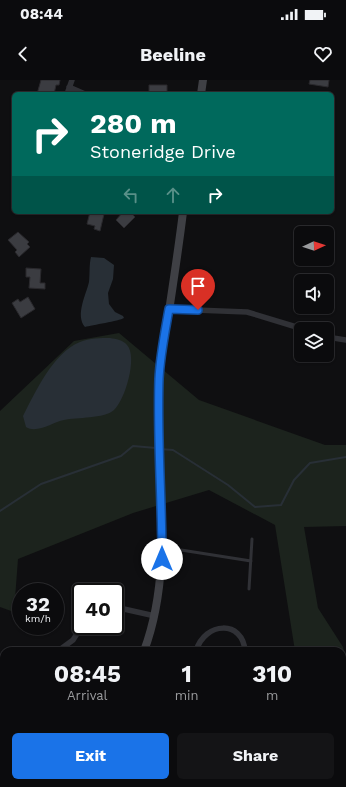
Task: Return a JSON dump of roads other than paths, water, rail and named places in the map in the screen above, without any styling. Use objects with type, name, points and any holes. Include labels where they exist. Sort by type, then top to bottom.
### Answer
[{"type":"street","points":[[68,92],[72,80]]},
{"type":"street","points":[[201,92],[204,80]]},
{"type":"street","points":[[69,87],[80,92]]},
{"type":"street","points":[[145,647],[155,616],[159,594],[162,547],[163,511],[159,436],[159,378],[183,214]]},
{"type":"street","points":[[169,309],[247,312],[294,326]]},
{"type":"street","points":[[334,338],[346,340]]},
{"type":"street","points":[[124,609],[155,616]]},
{"type":"street","points":[[197,647],[198,642],[204,635],[217,628],[227,628],[235,632],[240,638],[243,647]]},
{"type":"street","points":[[63,647],[73,640],[76,635]]},
{"type":"lane","points":[[249,589],[252,539]]},
{"type":"lane","points":[[162,547],[251,561]]},
{"type":"waterway","points":[[0,511],[41,484],[121,456],[133,446],[156,448]]},
{"type":"waterway","points":[[160,449],[173,450],[228,485],[255,507],[281,505],[294,480],[310,463],[346,457]]}]
